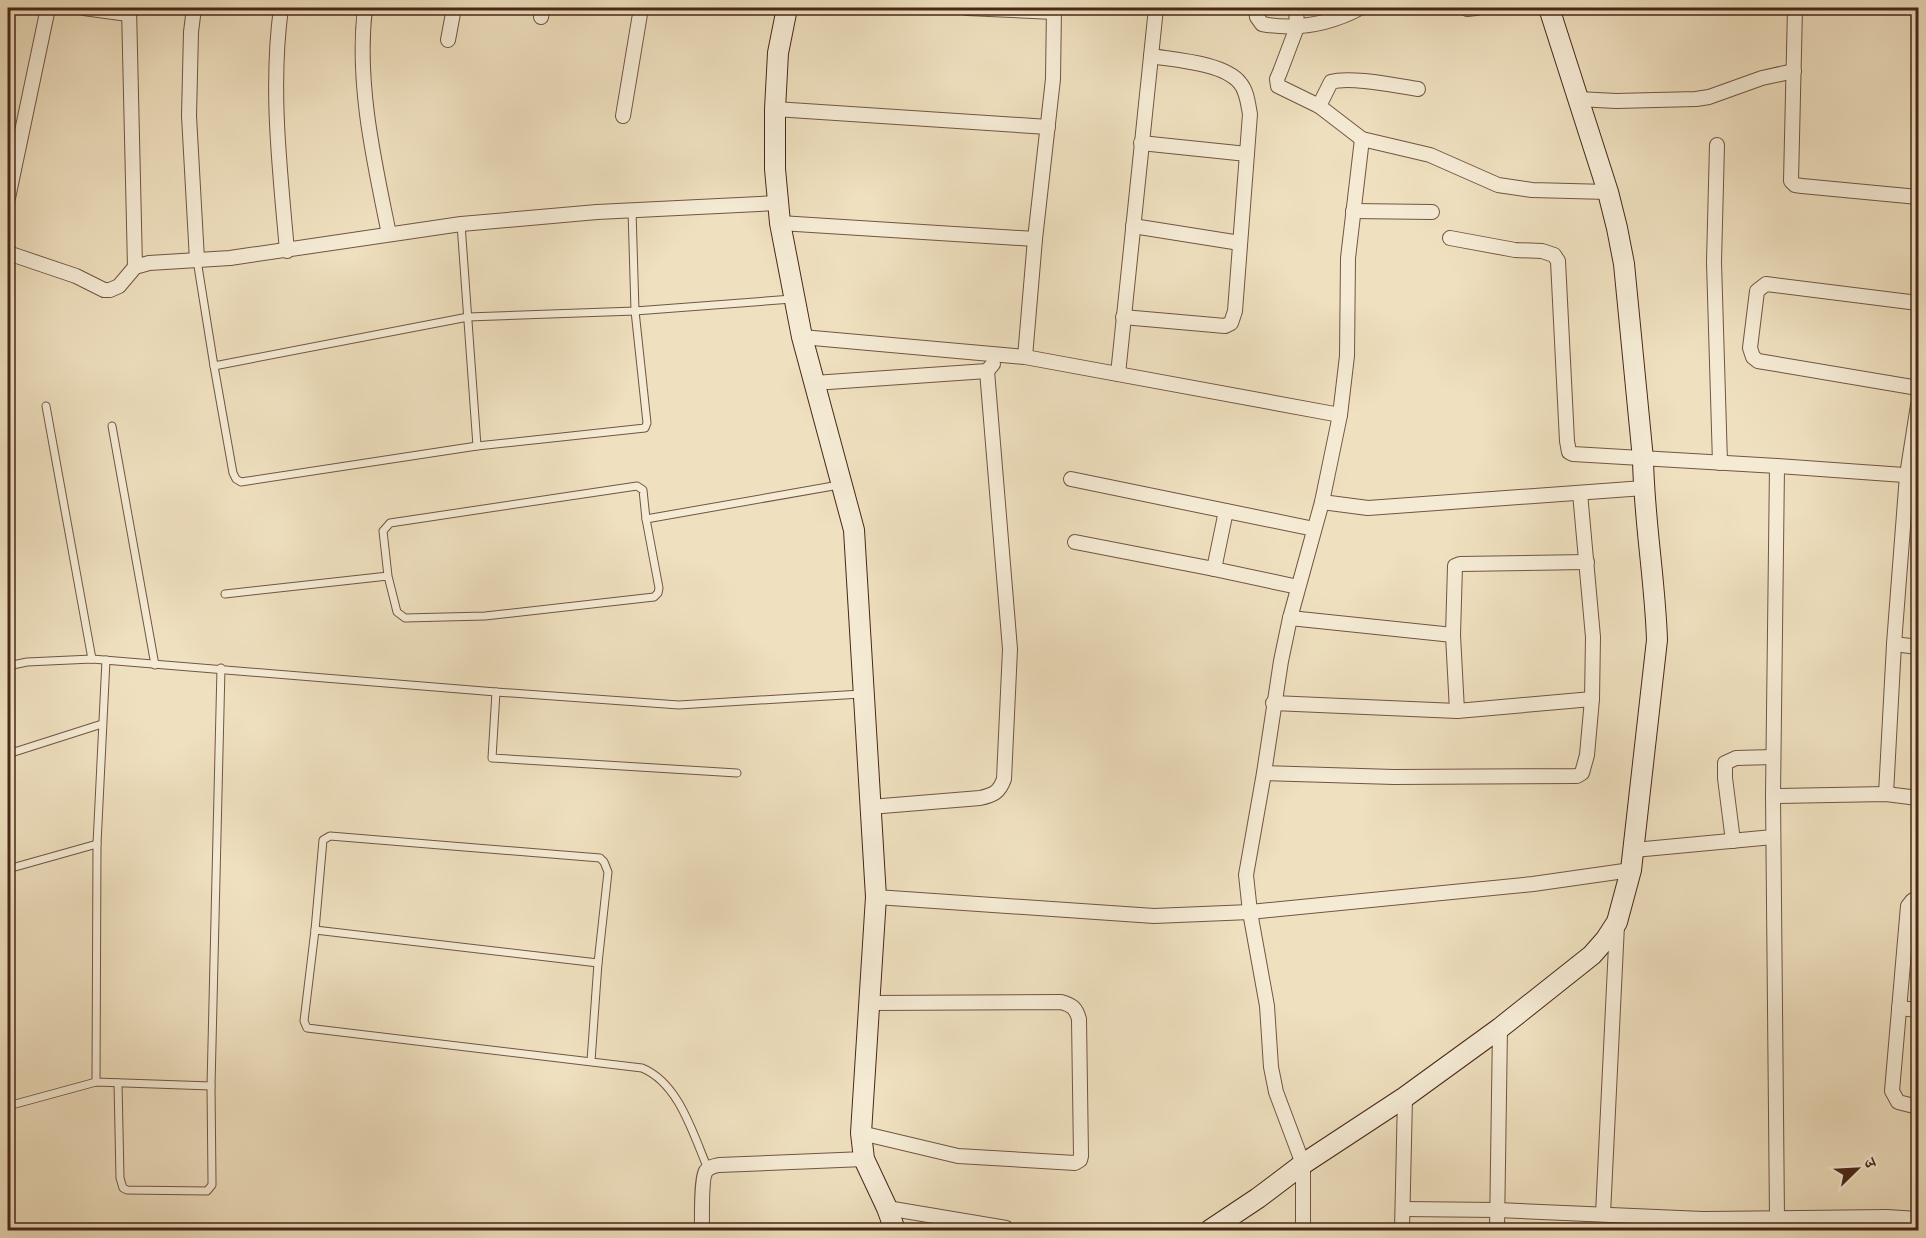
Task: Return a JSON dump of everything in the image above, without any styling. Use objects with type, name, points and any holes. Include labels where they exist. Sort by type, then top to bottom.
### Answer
[{"type":"street","points":[[8,198],[48,8]]},
{"type":"street","points":[[84,8],[129,11],[135,267]]},
{"type":"street","points":[[194,8],[189,116],[197,260]]},
{"type":"street","points":[[281,8],[275,93],[287,251]]},
{"type":"street","points":[[365,8],[362,50],[366,106],[378,183],[389,234]]},
{"type":"street","points":[[448,40],[454,8]]},
{"type":"street","points":[[623,116],[641,8]]},
{"type":"street","points":[[787,8],[778,53],[775,110],[777,203],[802,337],[854,530],[876,897],[861,1133],[864,1159],[895,1230]]},
{"type":"street","points":[[967,8],[1054,10],[1053,79],[1035,239],[1025,357]]},
{"type":"street","points":[[1118,374],[1156,8]]},
{"type":"street","points":[[1256,8],[1257,17],[1262,24],[1297,27],[1332,20],[1360,8]]},
{"type":"street","points":[[1296,8],[1297,27],[1280,72],[1278,86],[1319,106],[1362,139],[1430,155],[1498,185],[1532,190],[1608,192]]},
{"type":"street","points":[[1549,8],[1608,192],[1624,264],[1656,615],[1657,640],[1634,850],[1617,922],[1603,1214]]},
{"type":"street","points":[[1795,8],[1790,175],[1793,183],[1802,186],[1918,197]]},
{"type":"street","points":[[1123,317],[1226,326],[1233,319],[1235,311],[1250,114],[1245,93],[1241,84],[1221,70],[1209,65],[1151,56]]},
{"type":"street","points":[[1578,99],[1616,101],[1695,99],[1709,97],[1762,78],[1794,71]]},
{"type":"street","points":[[1319,106],[1334,80],[1418,88]]},
{"type":"street","points":[[775,110],[1048,127]]},
{"type":"street","points":[[1303,1230],[1303,1164],[1275,1092],[1270,1067],[1268,1006],[1250,912],[1246,875],[1264,772],[1273,703],[1290,618],[1322,502],[1340,415],[1347,356],[1348,258],[1362,139]]},
{"type":"street","points":[[1141,143],[1247,154]]},
{"type":"street","points":[[1717,146],[1714,262],[1720,463]]},
{"type":"street","points":[[8,253],[76,276],[104,290],[119,286],[135,267],[149,263],[287,251],[461,224],[632,210],[777,203]]},
{"type":"street","points":[[1353,211],[1432,212]]},
{"type":"street","points":[[780,223],[1035,239]]},
{"type":"street","points":[[1133,226],[1240,243]]},
{"type":"street","points":[[1450,238],[1515,250],[1542,251],[1550,253],[1558,261],[1569,452],[1643,459],[1913,475]]},
{"type":"street","points":[[1918,303],[1766,284],[1757,291],[1750,348],[1758,361],[1918,388]]},
{"type":"street","points":[[802,337],[1025,357],[1340,415]]},
{"type":"street","points":[[870,807],[980,798],[994,795],[1004,779],[1010,649],[987,371],[994,362],[996,354]]},
{"type":"street","points":[[814,383],[987,371]]},
{"type":"street","points":[[1886,794],[1894,644],[1913,475],[1918,405]]},
{"type":"street","points":[[1776,1224],[1773,757],[1777,466]]},
{"type":"street","points":[[1071,479],[1314,529]]},
{"type":"street","points":[[1322,502],[1368,508],[1644,488]]},
{"type":"street","points":[[1264,772],[1395,777],[1577,776],[1584,769],[1592,699],[1593,637],[1580,493]]},
{"type":"street","points":[[1214,569],[1226,511]]},
{"type":"street","points":[[1075,542],[1298,587]]},
{"type":"street","points":[[1457,711],[1453,635],[1454,569],[1457,565],[1587,562]]},
{"type":"street","points":[[1290,618],[1453,635]]},
{"type":"street","points":[[1894,644],[1918,647]]},
{"type":"street","points":[[1273,703],[1457,711],[1592,699]]},
{"type":"street","points":[[1733,841],[1725,764],[1736,758],[1773,757]]},
{"type":"street","points":[[1773,796],[1886,794],[1918,798]]},
{"type":"street","points":[[1634,850],[1773,837]]},
{"type":"street","points":[[876,897],[1154,916],[1250,912],[1533,884],[1631,870]]},
{"type":"street","points":[[1918,897],[1908,906],[1892,1091],[1898,1102],[1918,1107]]},
{"type":"street","points":[[1209,1230],[1258,1198],[1303,1164],[1405,1097],[1500,1028],[1592,955],[1617,922]]},
{"type":"street","points":[[861,1133],[935,1152],[974,1158],[1075,1163],[1080,1160],[1081,1156],[1079,1019],[1075,1008],[1071,1005],[1061,1002],[869,1003]]},
{"type":"street","points":[[1899,1008],[1918,1010]]},
{"type":"street","points":[[1497,1230],[1500,1028]]},
{"type":"street","points":[[1402,1230],[1405,1097]]},
{"type":"street","points":[[702,1230],[704,1177],[708,1169],[719,1165],[864,1159]]},
{"type":"street","points":[[887,1208],[1006,1228]]},
{"type":"street","points":[[1403,1209],[1498,1210],[1703,1218],[1776,1224],[1886,1224],[1918,1219]]},
{"type":"lane","points":[[197,260],[233,473],[241,482],[477,446],[645,428],[647,419],[635,311],[632,210]]},
{"type":"lane","points":[[461,224],[477,446]]},
{"type":"lane","points":[[214,366],[468,317],[635,311],[794,299]]},
{"type":"lane","points":[[46,406],[92,659]]},
{"type":"lane","points":[[112,426],[155,665]]},
{"type":"lane","points":[[646,519],[841,484]]},
{"type":"lane","points":[[637,486],[643,490],[659,588],[654,597],[485,616],[405,618],[397,612],[388,576],[383,531],[390,523],[637,486]]},
{"type":"lane","points":[[225,594],[388,576]]},
{"type":"lane","points":[[8,666],[27,662],[92,659],[679,705],[864,693]]},
{"type":"lane","points":[[96,1082],[97,844],[106,660]]},
{"type":"lane","points":[[118,1083],[120,1178],[123,1188],[127,1190],[207,1191],[210,1189],[212,1181],[211,1086],[221,668]]},
{"type":"lane","points":[[496,692],[492,758],[737,773]]},
{"type":"lane","points":[[8,754],[102,724]]},
{"type":"lane","points":[[591,1061],[598,963],[608,872],[600,858],[326,837],[321,842],[315,930],[304,1021],[307,1028],[642,1068],[653,1072],[672,1092],[708,1169]]},
{"type":"lane","points":[[8,869],[97,844]]},
{"type":"lane","points":[[315,930],[598,963]]},
{"type":"lane","points":[[8,1106],[96,1082],[211,1086]]}]
